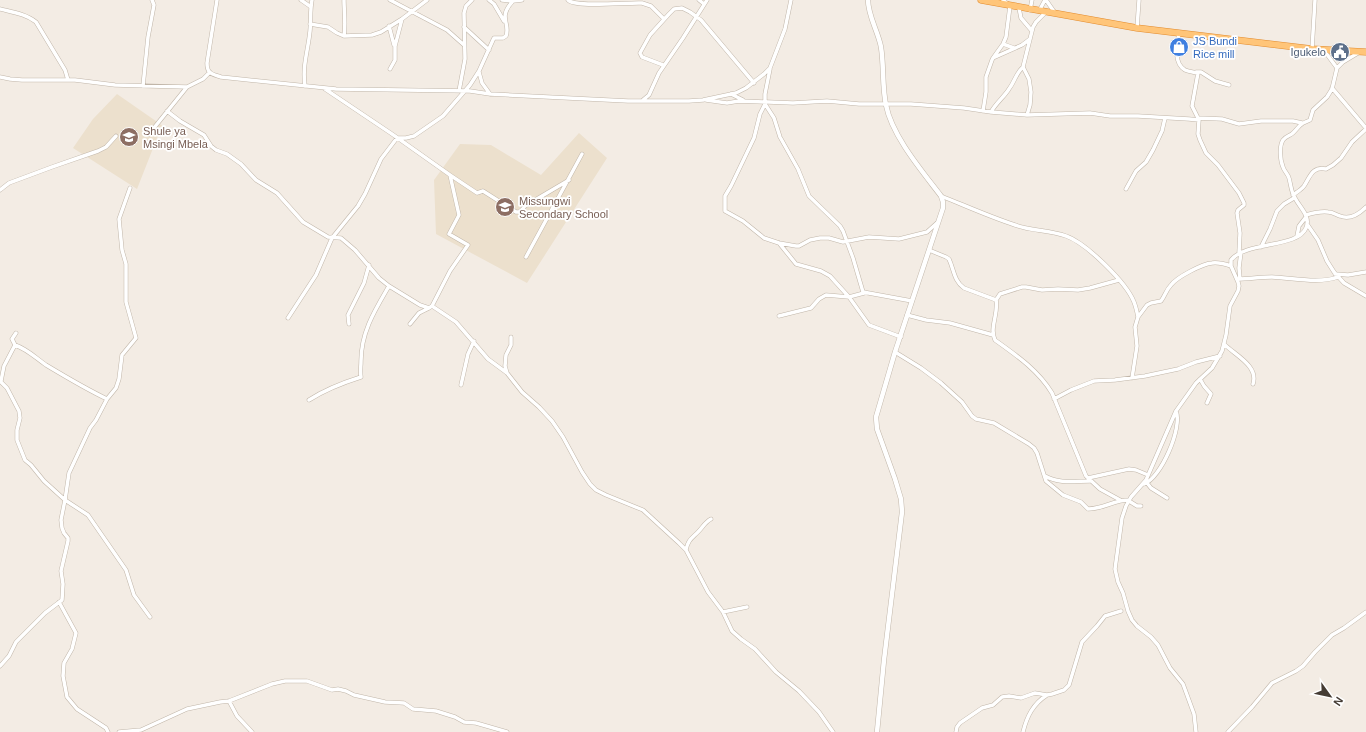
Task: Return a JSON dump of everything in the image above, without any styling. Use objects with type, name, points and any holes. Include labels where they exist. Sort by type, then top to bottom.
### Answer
[{"type":"highway","points":[[980,0],[1137,28],[1312,49],[1366,52]]},
{"type":"street","points":[[143,86],[148,37],[154,5],[152,0]]},
{"type":"street","points":[[217,0],[206,64],[207,70],[221,77],[324,88],[470,91],[490,94],[642,101],[703,100],[727,103],[739,101],[798,103],[827,101],[859,104],[911,104],[942,106],[1026,115],[1090,113],[1110,116],[1222,119],[1239,124],[1265,121],[1293,121],[1304,123]]},
{"type":"street","points":[[301,0],[311,7]]},
{"type":"street","points":[[305,86],[303,75],[312,0]]},
{"type":"street","points":[[344,0],[344,36]]},
{"type":"street","points":[[390,0],[447,30],[464,45]]},
{"type":"street","points":[[310,24],[328,27],[344,36],[372,35],[381,32],[402,19],[427,0]]},
{"type":"street","points":[[459,91],[465,59],[464,13],[466,6],[472,0]]},
{"type":"street","points":[[397,138],[414,136],[443,116],[479,71],[494,38],[502,38],[506,36],[507,30],[505,22],[496,7],[489,0]]},
{"type":"street","points":[[505,22],[506,10],[503,0],[522,0]]},
{"type":"street","points":[[568,0],[569,2],[576,1],[608,4],[626,1],[647,4],[664,19]]},
{"type":"street","points":[[642,101],[649,95],[663,65],[697,17],[705,2],[699,0]]},
{"type":"street","points":[[791,0],[785,29],[770,68],[765,102],[760,114],[754,138],[725,196],[725,209],[727,212],[747,223],[764,238],[779,243],[799,246],[810,240],[820,238],[829,238],[839,242],[868,236],[899,239],[923,234],[937,223]]},
{"type":"street","points":[[868,0],[869,10],[881,46],[886,104],[889,117],[895,131],[941,196],[943,202],[943,208],[895,352],[876,417],[877,429],[901,499],[902,512],[877,732]]},
{"type":"street","points":[[983,111],[986,92],[986,77],[990,63],[1006,37],[1010,6],[1003,0]]},
{"type":"street","points":[[1030,10],[1032,0]]},
{"type":"street","points":[[1039,11],[1046,0],[1056,14]]},
{"type":"street","points":[[1137,28],[1139,0]]},
{"type":"street","points":[[1312,49],[1315,0]]},
{"type":"street","points":[[506,10],[513,1]]},
{"type":"street","points":[[663,65],[642,57],[640,53],[648,39],[664,19],[674,9],[678,8],[686,10],[697,17],[754,83]]},
{"type":"street","points":[[1019,8],[1021,18],[1032,31]]},
{"type":"street","points":[[0,9],[21,14],[32,18],[36,22],[65,70],[68,80]]},
{"type":"street","points":[[991,112],[1010,89],[1017,73],[1023,67],[1032,31],[1036,22],[1046,12]]},
{"type":"street","points":[[390,69],[395,60],[395,46],[402,19]]},
{"type":"street","points":[[389,26],[395,46]]},
{"type":"street","points":[[464,28],[489,50]]},
{"type":"street","points":[[1179,33],[1177,50],[1178,63],[1186,70],[1201,72],[1215,81],[1229,85]]},
{"type":"street","points":[[993,58],[1022,45],[1030,38]]},
{"type":"street","points":[[1003,44],[1014,48]]},
{"type":"street","points":[[1323,50],[1338,68]]},
{"type":"street","points":[[1359,52],[1343,62],[1338,68],[1332,88],[1327,97],[1313,110],[1310,120],[1299,125],[1293,133],[1286,137],[1281,147],[1282,166],[1289,177],[1294,196],[1302,208],[1306,216],[1307,224],[1318,240],[1327,261],[1337,275],[1349,286],[1366,296]]},
{"type":"street","points":[[1023,67],[1029,79],[1031,92],[1030,105],[1026,115]]},
{"type":"street","points":[[703,100],[731,94],[746,88],[754,83],[770,68]]},
{"type":"street","points":[[479,71],[482,82],[490,94]]},
{"type":"street","points":[[149,134],[187,87],[203,79],[210,72]]},
{"type":"street","points":[[1195,72],[1198,73],[1192,106],[1198,119],[1198,134],[1203,148],[1239,193],[1244,202],[1244,205],[1238,210],[1237,213],[1240,233],[1238,290],[1230,306],[1224,344],[1220,356],[1212,368],[1200,379],[1176,411],[1145,483],[1129,500],[1122,518],[1115,569],[1116,577],[1132,620],[1158,645],[1172,670],[1183,684],[1194,714],[1196,732]]},
{"type":"street","points":[[0,77],[22,80],[68,80],[115,85],[187,87]]},
{"type":"street","points":[[324,88],[476,193],[483,191],[516,212],[520,212],[525,206],[569,180]]},
{"type":"street","points":[[1261,247],[1280,208],[1301,189],[1315,170],[1321,168],[1326,169],[1336,162],[1366,128],[1332,88]]},
{"type":"street","points":[[731,94],[746,101]]},
{"type":"street","points":[[765,102],[774,118],[780,137],[798,169],[809,196],[840,226],[847,241],[862,291],[864,293]]},
{"type":"street","points":[[167,111],[180,121],[204,135],[216,150],[227,154],[241,164],[256,180],[277,193],[304,222],[322,234],[332,238],[341,238],[355,250],[379,278],[389,286],[420,305],[430,307],[456,322],[488,359],[507,373],[522,392],[539,407],[552,422],[563,438],[582,472],[596,490],[643,510],[686,550],[700,579],[723,612],[732,631],[756,649],[776,672],[799,691],[819,712],[833,732]]},
{"type":"street","points":[[1126,189],[1136,171],[1146,162],[1153,150],[1162,130],[1165,118]]},
{"type":"street","points":[[0,190],[9,183],[45,169],[98,152],[106,147],[116,136]]},
{"type":"street","points":[[288,318],[316,275],[332,238],[358,206],[381,159],[397,138]]},
{"type":"street","points":[[526,257],[582,154]]},
{"type":"street","points":[[410,324],[419,313],[430,307],[450,271],[468,245],[450,234],[460,215],[450,175]]},
{"type":"street","points":[[0,666],[16,642],[45,613],[62,600],[63,584],[61,571],[68,545],[68,538],[64,533],[61,520],[66,500],[69,473],[90,428],[107,399],[116,388],[119,379],[122,355],[136,338],[126,302],[126,264],[122,250],[119,219],[130,188]]},
{"type":"street","points":[[941,196],[1014,225],[1055,233],[1080,242],[1107,266],[1119,280],[1134,301],[1138,317]]},
{"type":"street","points":[[1297,236],[1299,226],[1306,216],[1318,212],[1330,212],[1341,216],[1350,217],[1358,215],[1366,207]]},
{"type":"street","points":[[1239,279],[1231,266],[1232,260],[1240,253],[1289,240],[1304,231],[1307,224]]},
{"type":"street","points":[[779,243],[796,264],[826,273],[860,310],[867,323],[901,337]]},
{"type":"street","points":[[929,250],[946,257],[949,260],[959,285],[996,300]]},
{"type":"street","points":[[1132,378],[1137,346],[1135,327],[1138,317],[1147,305],[1162,301],[1171,284],[1180,277],[1206,264],[1224,264],[1231,266]]},
{"type":"street","points":[[349,324],[348,315],[364,283],[369,265]]},
{"type":"street","points":[[1239,279],[1270,277],[1322,280],[1331,279],[1337,275],[1366,272]]},
{"type":"street","points":[[1119,280],[1078,290],[1042,290],[1022,287],[1000,294],[996,300],[997,306],[993,335],[995,340],[1023,360],[1040,375],[1054,399],[1083,470],[1089,479],[1100,489],[1120,500]]},
{"type":"street","points":[[309,400],[324,390],[361,377],[360,354],[367,328],[389,286]]},
{"type":"street","points":[[779,316],[811,308],[822,296],[833,295],[849,297],[864,293],[912,301]]},
{"type":"street","points":[[907,315],[926,320],[950,323],[993,335]]},
{"type":"street","points":[[15,345],[12,338],[16,333]]},
{"type":"street","points":[[507,373],[506,355],[511,345],[512,337]]},
{"type":"street","points":[[461,385],[468,354],[474,341]]},
{"type":"street","points":[[1224,344],[1251,367],[1254,375],[1254,384]]},
{"type":"street","points":[[15,345],[23,347],[63,376],[107,399]]},
{"type":"street","points":[[15,345],[4,366],[1,381],[7,388],[20,414],[17,440],[25,460],[44,481],[66,500],[88,515],[126,570],[134,595],[150,617]]},
{"type":"street","points":[[895,352],[921,368],[941,383],[962,402],[976,419],[994,423],[1019,437],[1034,448],[1046,481],[1059,492],[1081,502],[1088,509],[1103,507],[1120,500],[1129,500],[1137,506],[1141,506]]},
{"type":"street","points":[[1054,399],[1094,381],[1132,378],[1178,369],[1220,356]]},
{"type":"street","points":[[1200,379],[1211,394],[1207,402]]},
{"type":"street","points":[[1145,483],[1151,481],[1161,467],[1172,444],[1178,419],[1176,411]]},
{"type":"street","points":[[1044,476],[1058,481],[1089,479],[1129,469],[1148,475]]},
{"type":"street","points":[[1145,483],[1167,498]]},
{"type":"street","points":[[686,550],[692,536],[699,531],[704,523],[712,518]]},
{"type":"street","points":[[59,602],[76,633],[72,649],[64,663],[63,676],[67,697],[77,709],[106,728],[108,732]]},
{"type":"street","points":[[723,612],[747,607]]},
{"type":"street","points":[[1023,732],[1031,710],[1040,699],[1067,687],[1081,644],[1105,616],[1121,611]]},
{"type":"street","points":[[1228,732],[1272,683],[1299,669],[1332,635],[1366,612]]},
{"type":"street","points":[[119,732],[141,730],[187,709],[229,701],[278,682],[285,681],[307,681],[332,690],[346,691],[354,695],[385,702],[404,703],[413,708],[436,711],[455,717],[464,722],[476,723],[507,732]]},
{"type":"street","points":[[956,732],[960,723],[982,708],[993,704],[1002,697],[1008,696],[1020,698],[1034,693],[1047,695]]},
{"type":"street","points":[[229,701],[237,716],[252,732]]},
{"type":"shaded area","points":[[117,94],[163,126],[137,189],[73,148],[93,119]]},
{"type":"shaded area","name":"Missungwi Secondary School","points":[[579,133],[607,158],[527,283],[436,234],[434,180],[460,144],[491,145],[541,175]]},
{"type":"place","name":"JS Bundi Rice mill","points":[[1179,47]]},
{"type":"place","name":"Igukelo","points":[[1340,52]]},
{"type":"place","name":"Shule ya Msingi Mbela","points":[[129,137]]},
{"type":"place","name":"Missungwi Secondary School","points":[[505,207]]}]
